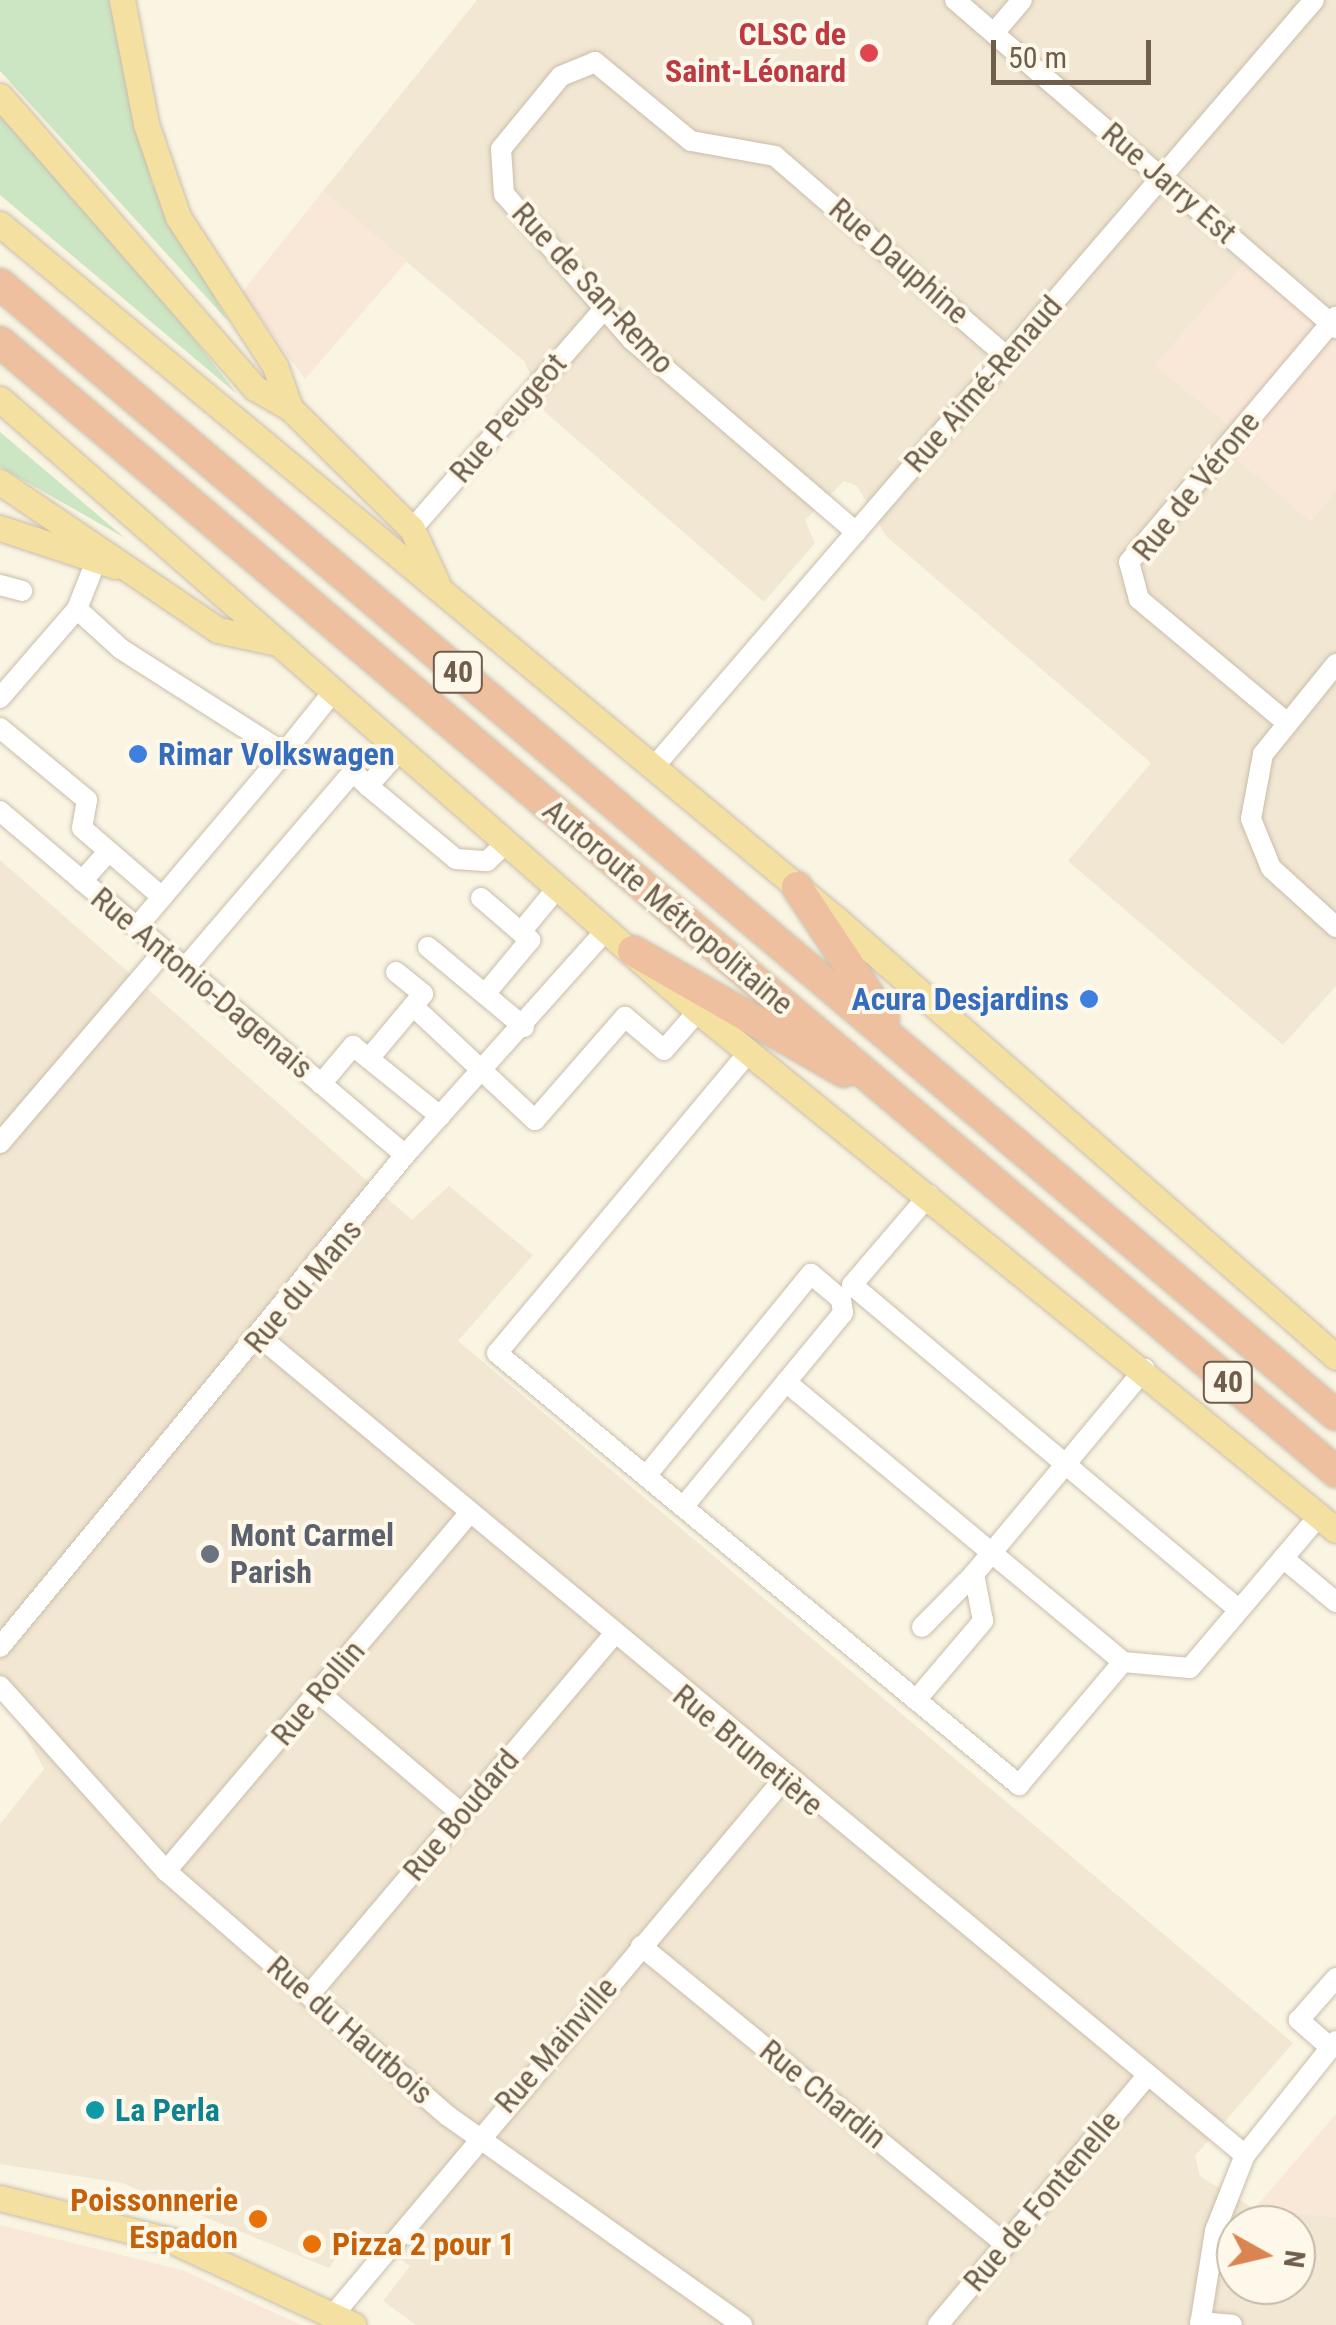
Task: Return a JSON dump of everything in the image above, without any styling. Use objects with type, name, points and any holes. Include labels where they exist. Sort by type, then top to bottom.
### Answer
[{"type":"highway","name":"Autoroute Métropolitaine","points":[[0,284],[1336,1415]]},
{"type":"highway","name":"Autoroute Métropolitaine","points":[[0,342],[1336,1472]]},
{"type":"highway","points":[[797,887],[916,1060]]},
{"type":"highway","points":[[634,951],[891,1096]]},
{"type":"main road","points":[[122,0],[146,124],[178,217],[275,366],[290,408]]},
{"type":"main road","points":[[0,96],[255,388],[290,408],[412,529],[439,589]]},
{"type":"main road","points":[[0,224],[797,887],[1336,1357]]},
{"type":"main road","points":[[0,399],[273,642],[634,951],[698,1012],[1145,1369],[1327,1523]]},
{"type":"main road","points":[[0,482],[108,564],[218,630],[273,642]]},
{"type":"main road","points":[[0,528],[108,564]]},
{"type":"main road","points":[[0,2198],[158,2236],[343,2319]]},
{"type":"street","name":"Rue Jarry Est","points":[[955,0],[1334,323]]},
{"type":"street","points":[[994,33],[1022,0]]},
{"type":"street","name":"Rue Aimé-Renaud","points":[[653,768],[1314,0]]},
{"type":"street","name":"Rue de San-Remo","points":[[790,166],[690,141],[596,62],[572,66],[501,148],[497,180],[604,309],[856,532]]},
{"type":"street","name":"Rue Dauphine","points":[[790,166],[1007,357]]},
{"type":"street","name":"Rue Peugeot","points":[[412,529],[604,309]]},
{"type":"street","name":"Rue de Vérone","points":[[1286,722],[1139,599],[1129,562],[1334,323]]},
{"type":"street","points":[[0,698],[77,608],[108,564]]},
{"type":"street","points":[[0,584],[22,591]]},
{"type":"street","points":[[77,608],[121,649],[284,753]]},
{"type":"street","points":[[1336,664],[1286,722],[1256,774],[1251,820],[1271,868],[1336,927]]},
{"type":"street","points":[[136,928],[332,693]]},
{"type":"street","points":[[0,728],[86,800],[82,828],[162,897]]},
{"type":"street","points":[[368,786],[400,750]]},
{"type":"street","points":[[184,970],[352,772],[456,860],[487,861],[506,843]]},
{"type":"street","name":"Rue Antonio-Dagenais","points":[[0,811],[405,1155]]},
{"type":"street","points":[[82,882],[109,851]]},
{"type":"street","points":[[520,932],[558,887]]},
{"type":"street","points":[[481,898],[530,940],[485,994]]},
{"type":"street","name":"Rue du Mans","points":[[0,1647],[260,1337],[405,1155],[484,1075],[607,928]]},
{"type":"street","points":[[428,946],[524,1027]]},
{"type":"street","points":[[0,1143],[163,952]]},
{"type":"street","points":[[371,1056],[422,994],[396,972]]},
{"type":"street","points":[[413,1006],[535,1120],[625,1017],[664,1050],[698,1012]]},
{"type":"street","points":[[321,1084],[353,1046],[371,1056],[440,1116]]},
{"type":"street","points":[[748,1053],[497,1353],[1019,1785],[1124,1662]]},
{"type":"street","points":[[683,1507],[843,1313],[846,1292],[929,1195]]},
{"type":"street","points":[[646,1476],[811,1274],[846,1292],[1065,1464],[1238,1610]]},
{"type":"street","name":"Rue Brunetière","points":[[260,1337],[783,1780],[1244,2155]]},
{"type":"street","points":[[922,1626],[974,1574],[1145,1369]]},
{"type":"street","points":[[786,1382],[1124,1662],[1190,1668],[1283,1558],[1327,1523]]},
{"type":"street","name":"Rue Rollin","points":[[166,1871],[469,1514]]},
{"type":"street","points":[[1283,1558],[1336,1602]]},
{"type":"street","points":[[916,1700],[983,1620],[974,1574]]},
{"type":"street","name":"Rue Boudard","points":[[310,1994],[613,1636]]},
{"type":"street","name":"Rue du Hautbois","points":[[0,1686],[166,1871],[476,2138],[742,2325]]},
{"type":"street","points":[[318,1692],[462,1814]]},
{"type":"street","name":"Rue Mainville","points":[[343,2319],[476,2138],[783,1780]]},
{"type":"street","name":"Rue Chardin","points":[[641,1946],[1004,2243]]},
{"type":"street","points":[[1232,2325],[1200,2324],[1214,2231],[1244,2155],[1333,2044],[1299,2020],[1336,1978]]},
{"type":"street","name":"Rue de Fontenelle","points":[[938,2325],[1146,2077]]},
{"type":"shaded area","points":[[477,0],[1336,0],[1336,986],[1283,1045],[1068,861],[1151,763],[886,536],[857,486],[844,481],[805,520],[815,543],[764,602],[545,412],[525,362],[323,191]]},
{"type":"shaded area","points":[[323,191],[407,261],[305,379],[242,292]]},
{"type":"shaded area","points":[[1251,255],[1336,327],[1336,491],[1311,522],[1224,449],[1237,433],[1154,365]]},
{"type":"shaded area","points":[[0,860],[412,1220],[449,1186],[533,1255],[458,1341],[1293,2043],[1195,2156],[1200,2176],[1247,2205],[1216,2205],[1216,2305],[1316,2305],[1316,2215],[1336,2217],[1336,2325],[416,2325],[383,2301],[410,2266],[358,2228],[329,2268],[122,2183],[0,2164],[0,1824],[44,1769],[0,1686]]},
{"type":"shaded area","points":[[1336,2114],[1336,2217],[1316,2215],[1316,2205],[1257,2205]]},
{"type":"shaded area","points":[[0,2225],[182,2270],[301,2325],[0,2325]]},
{"type":"green space","points":[[0,0],[109,0],[152,184],[228,321],[0,71]]},
{"type":"green space","points":[[0,114],[108,229],[237,394],[0,195]]},
{"type":"green space","points":[[0,432],[125,538],[0,467]]},
{"type":"place","name":"CLSC de Saint-Léonard","points":[[869,53]]},
{"type":"place","name":"Rimar Volkswagen","points":[[138,754]]},
{"type":"place","name":"Acura Desjardins","points":[[1089,999]]},
{"type":"place","name":"Mont Carmel Parish","points":[[210,1554]]},
{"type":"place","name":"La Perla","points":[[95,2110]]},
{"type":"place","name":"Poissonnerie Espadon","points":[[258,2219]]},
{"type":"place","name":"Pizza 2 pour 1","points":[[312,2244]]}]
